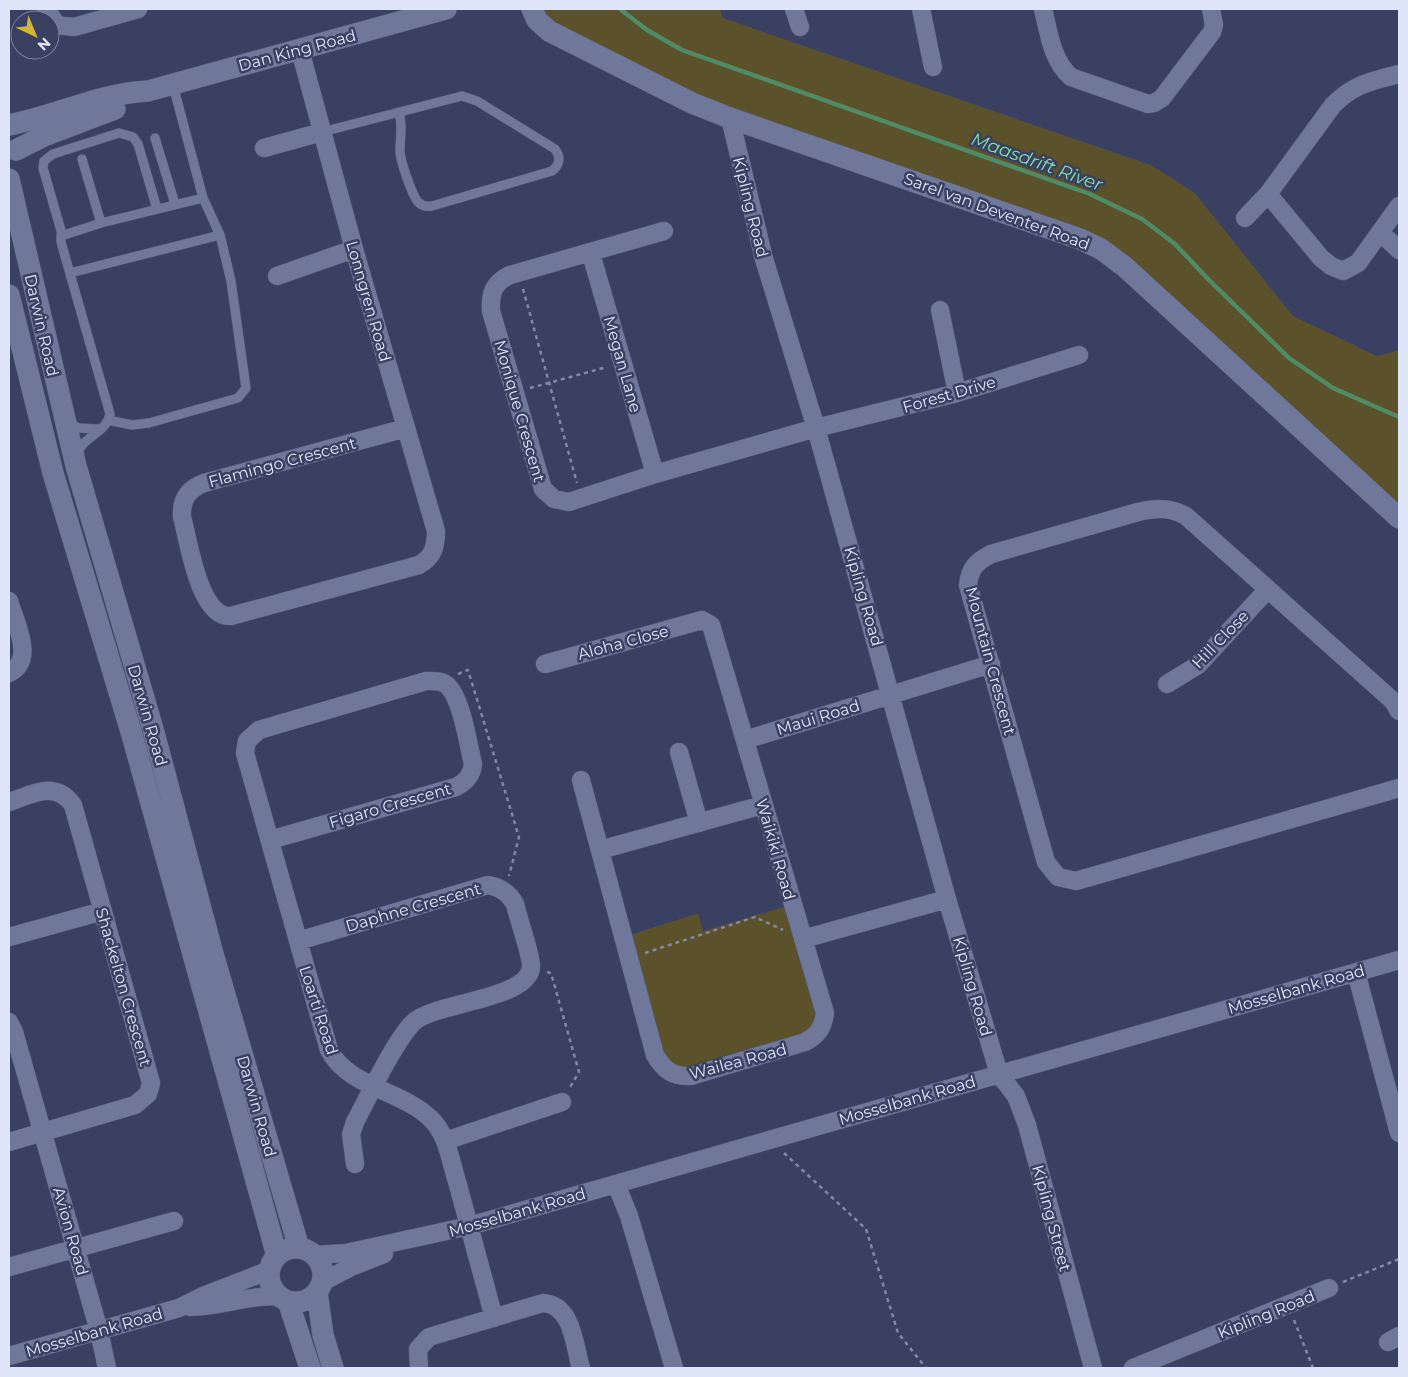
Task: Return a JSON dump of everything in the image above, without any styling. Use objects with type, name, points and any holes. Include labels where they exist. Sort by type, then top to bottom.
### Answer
[{"type":"street","points":[[46,9],[57,25],[69,28],[138,9]]},
{"type":"street","name":"Dan King Road","points":[[9,125],[39,119],[126,92],[148,91],[446,9]]},
{"type":"street","name":"Sarel van Deventer Road","points":[[532,9],[541,24],[549,31],[692,103],[730,118],[1080,239],[1101,249],[1124,267],[1399,518]]},
{"type":"street","points":[[794,9],[800,27]]},
{"type":"street","points":[[921,9],[933,67]]},
{"type":"street","points":[[1043,9],[1054,52],[1065,72],[1072,77],[1148,104],[1162,98],[1206,42],[1214,24],[1211,9]]},
{"type":"street","name":"Lonngren Road","points":[[300,50],[354,249],[436,531],[434,552]]},
{"type":"street","points":[[1245,218],[1268,194],[1333,105],[1343,95],[1358,85],[1399,74]]},
{"type":"street","name":"Dan King Road","points":[[11,150],[128,104],[148,91]]},
{"type":"street","name":"Kipling Road","points":[[730,118],[764,259],[816,428],[947,898],[999,1074]]},
{"type":"street","points":[[264,148],[322,132]]},
{"type":"street","name":"Darwin Road","points":[[9,179],[76,466],[153,729],[219,973],[307,1252]]},
{"type":"street","points":[[1268,194],[1322,258],[1338,270],[1347,270],[1358,263],[1399,206]]},
{"type":"street","name":"Monique Crescent","points":[[664,231],[502,279],[491,296],[491,311],[543,489],[547,495],[560,501],[569,502],[655,474],[816,428]]},
{"type":"street","points":[[1380,232],[1399,250]]},
{"type":"street","points":[[277,276],[354,249]]},
{"type":"street","name":"Megan Lane","points":[[591,254],[655,474]]},
{"type":"street","name":"Darwin Road","points":[[9,295],[53,473],[132,735],[273,1263]]},
{"type":"street","points":[[940,310],[957,393]]},
{"type":"street","name":"Forest Drive","points":[[816,428],[957,393],[1079,354]]},
{"type":"street","name":"Flamingo Crescent","points":[[406,428],[204,483],[188,492],[182,508],[182,517],[204,595],[214,610],[225,616],[419,565],[428,560],[434,552]]},
{"type":"street","name":"Mountain Crescent","points":[[1399,711],[1392,701],[1177,510],[1157,508],[1138,512],[991,554],[972,568],[968,585],[1046,862],[1053,873],[1064,880],[1076,881],[1399,788]]},
{"type":"street","name":"Hill Close","points":[[1167,684],[1198,666],[1268,589]]},
{"type":"street","points":[[9,601],[23,655],[18,668],[9,674]]},
{"type":"street","name":"Aloha Close","points":[[544,664],[702,620]]},
{"type":"street","name":"Waikiki Road","points":[[702,620],[713,628],[803,939]]},
{"type":"street","name":"Maui Road","points":[[745,740],[991,664]]},
{"type":"street","name":"Loarti Road","points":[[440,681],[426,681],[259,730],[247,741],[245,753],[313,998],[334,1060],[374,1087],[417,1107],[439,1127],[445,1141],[494,1318]]},
{"type":"street","name":"Figaro Crescent","points":[[270,840],[456,787],[464,783],[474,764],[455,696],[448,686],[440,681]]},
{"type":"street","points":[[679,752],[699,823]]},
{"type":"street","name":"Wailea Road","points":[[581,780],[655,1055],[668,1071],[680,1076],[691,1076],[805,1042],[820,1030],[825,1013],[803,939]]},
{"type":"street","name":"Shackelton Crescent","points":[[9,802],[53,790],[62,792],[73,805],[150,1077],[150,1089],[145,1099],[135,1105],[9,1142]]},
{"type":"street","points":[[600,850],[763,805]]},
{"type":"street","name":"Daphne Crescent","points":[[298,941],[488,885],[498,886],[515,904],[531,966]]},
{"type":"street","points":[[803,939],[947,898]]},
{"type":"street","points":[[9,936],[103,911]]},
{"type":"street","name":"Mosselbank Road","points":[[319,1287],[351,1267],[414,1240],[469,1226],[1399,960]]},
{"type":"street","points":[[355,1164],[351,1134],[355,1122],[408,1028],[431,1012],[512,990],[525,980],[531,966]]},
{"type":"street","points":[[1356,972],[1399,1132]]},
{"type":"street","name":"Avion Road","points":[[9,1022],[14,1032],[43,1132],[99,1331],[107,1368]]},
{"type":"street","name":"Kipling Street","points":[[999,1074],[1016,1096],[1028,1125],[1093,1368]]},
{"type":"street","points":[[445,1141],[562,1102]]},
{"type":"street","points":[[616,1184],[629,1216],[674,1368]]},
{"type":"street","points":[[9,1267],[75,1247],[174,1221]]},
{"type":"street","name":"Mosselbank Road","points":[[307,1252],[346,1253],[392,1242],[414,1240]]},
{"type":"street","points":[[310,1368],[284,1299],[271,1286],[273,1263],[283,1252],[307,1252],[322,1270],[319,1287],[323,1335],[333,1368]]},
{"type":"street","name":"Mosselbank Road","points":[[9,1356],[179,1308],[273,1263]]},
{"type":"street","points":[[284,1299],[304,1301],[319,1287]]},
{"type":"street","name":"Kipling Road","points":[[1133,1368],[1329,1288]]},
{"type":"street","name":"Mosselbank Road","points":[[179,1308],[205,1307],[249,1297],[284,1299]]},
{"type":"street","points":[[419,1368],[418,1349],[429,1336],[543,1303],[557,1307],[567,1318],[581,1368]]},
{"type":"lane","points":[[108,420],[132,425],[150,423],[238,398],[244,392],[244,360],[231,281],[220,236],[203,198],[173,84]]},
{"type":"lane","points":[[322,132],[456,97],[468,97],[477,100],[554,149],[559,155],[559,163],[552,171],[432,206],[424,206],[418,202],[414,195],[401,156],[402,123],[399,112]]},
{"type":"lane","points":[[76,466],[78,452],[83,444],[100,430],[108,420],[108,403],[61,242],[62,234],[43,168],[44,162],[53,154],[119,133],[133,137],[138,144],[157,209]]},
{"type":"lane","points":[[155,138],[175,204]]},
{"type":"lane","points":[[82,159],[100,223]]},
{"type":"lane","points":[[62,234],[203,198]]},
{"type":"lane","points":[[70,273],[220,236]]},
{"type":"lane","points":[[64,418],[78,428],[100,430]]},
{"type":"path","points":[[518,273],[581,498]]},
{"type":"path","points":[[514,392],[623,363]]},
{"type":"path","points":[[440,681],[468,670],[519,837],[505,892]]},
{"type":"path","points":[[629,958],[755,917],[803,939]]},
{"type":"path","points":[[531,966],[551,973],[579,1072],[562,1102]]},
{"type":"path","points":[[774,1138],[779,1148],[866,1229],[898,1333],[926,1368]]},
{"type":"path","name":"Kipling Road","points":[[1329,1288],[1399,1259]]},
{"type":"path","points":[[1288,1305],[1314,1368]]},
{"type":"shaded area","points":[[541,9],[720,9],[723,18],[1151,165],[1195,193],[1293,316],[1377,356],[1399,350],[1399,505],[1131,260],[712,102],[553,23]]},
{"type":"shaded area","points":[[787,906],[817,1015],[811,1028],[803,1033],[685,1067],[672,1064],[663,1055],[633,934],[698,913],[703,931]]},
{"type":"waterway","name":"Maasdrift River","points":[[620,9],[647,30],[682,50],[1090,194],[1142,219],[1175,244],[1289,358],[1333,388],[1399,417]]}]
